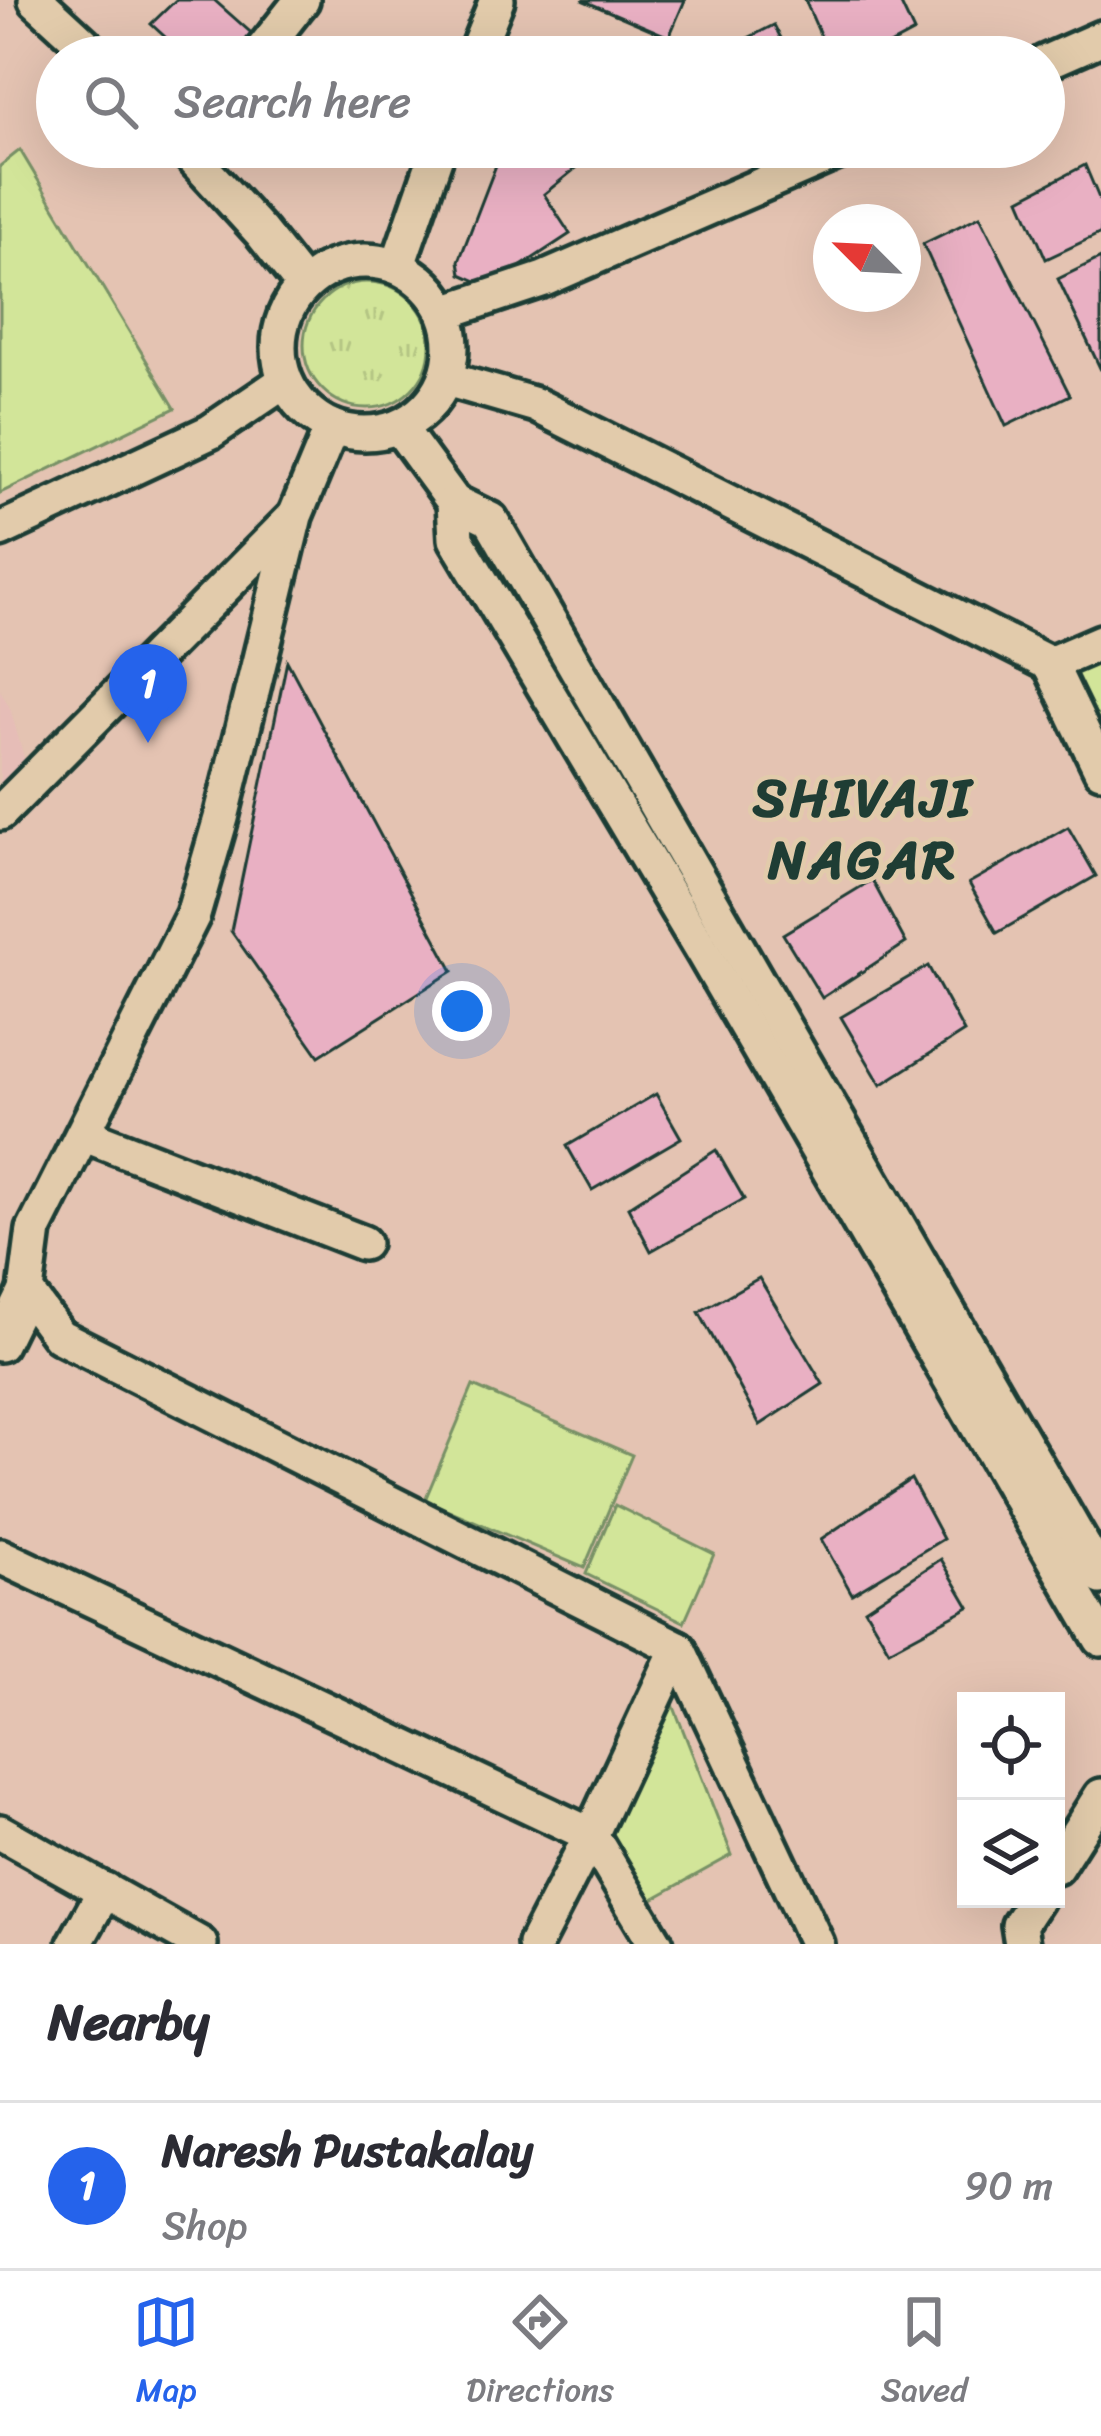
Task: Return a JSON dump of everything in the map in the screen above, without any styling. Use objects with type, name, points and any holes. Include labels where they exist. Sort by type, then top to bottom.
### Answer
[{"type":"street","points":[[37,0],[76,36]]},
{"type":"street","points":[[274,36],[302,0]]},
{"type":"street","points":[[482,36],[497,0]]},
{"type":"street","points":[[1065,54],[1101,38]]},
{"type":"street","points":[[204,168],[303,285]]},
{"type":"street","points":[[398,265],[432,168]]},
{"type":"street","points":[[445,312],[544,278],[800,168]]},
{"type":"street","points":[[348,261],[398,265],[418,277],[445,312],[452,334],[452,357],[435,399],[399,427],[355,433],[332,428],[313,416],[285,381],[279,356],[280,331],[303,285],[348,261]]},
{"type":"street","points":[[446,379],[536,405],[1050,664],[1101,770]]},
{"type":"street","points":[[0,530],[210,432],[285,381]]},
{"type":"street","points":[[399,427],[454,502],[456,539],[1092,1589],[1101,1639]]},
{"type":"street","points":[[0,1344],[26,1291],[34,1230],[193,915],[295,516],[332,428]]},
{"type":"street","points":[[0,813],[295,516]]},
{"type":"street","points":[[1050,664],[1101,642]]},
{"type":"street","points":[[83,1134],[363,1243]]},
{"type":"street","points":[[26,1291],[59,1336],[678,1648],[817,1944]]},
{"type":"street","points":[[0,1556],[591,1834],[656,1944]]},
{"type":"street","points":[[535,1944],[678,1648]]},
{"type":"street","points":[[1065,1853],[1101,1796]]},
{"type":"street","points":[[0,1832],[200,1944]]},
{"type":"street","points":[[75,1944],[105,1890]]},
{"type":"street","points":[[1022,1944],[1019,1924],[1030,1908]]},
{"type":"shaded area","points":[[0,690],[10,708],[28,772],[0,804]]},
{"type":"green space","points":[[20,150],[175,408],[0,493],[0,166]]},
{"type":"green space","points":[[367,282],[391,287],[412,300],[425,321],[430,345],[425,369],[412,390],[391,403],[367,408],[343,403],[322,390],[309,369],[304,345],[309,321],[322,300],[343,287]]},
{"type":"green space","points":[[1101,643],[1101,768],[1051,665]]},
{"type":"green space","points":[[473,1386],[632,1455],[584,1568],[425,1500]]},
{"type":"green space","points":[[615,1505],[714,1554],[684,1622],[586,1574]]},
{"type":"green space","points":[[672,1702],[732,1855],[642,1905],[602,1834],[633,1766]]},
{"type":"building","points":[[176,0],[214,0],[255,36],[164,36],[151,24]]},
{"type":"building","points":[[582,0],[685,0],[667,36]]},
{"type":"building","points":[[805,0],[899,0],[914,32],[906,36],[821,36]]},
{"type":"building","points":[[774,25],[780,36],[752,36]]},
{"type":"building","points":[[1085,165],[1101,203],[1101,233],[1046,259],[1020,199]]},
{"type":"building","points":[[495,168],[575,169],[544,194],[570,234],[497,282],[479,282],[461,274],[459,261]]},
{"type":"building","points":[[980,216],[1070,395],[1006,426],[923,244]]},
{"type":"building","points":[[1101,258],[1101,370],[1058,279]]},
{"type":"building","points":[[287,661],[453,971],[319,1056],[231,931]]},
{"type":"building","points":[[1068,827],[1096,876],[997,933],[969,883]]},
{"type":"building","points":[[872,880],[906,943],[822,998],[783,934]]},
{"type":"building","points":[[928,966],[964,1032],[881,1085],[841,1017]]},
{"type":"building","points":[[656,1094],[681,1138],[592,1190],[567,1146]]},
{"type":"building","points":[[716,1150],[744,1199],[651,1251],[628,1207]]},
{"type":"building","points":[[759,1278],[823,1384],[760,1425],[699,1312]]},
{"type":"building","points":[[911,1479],[943,1539],[852,1594],[821,1539]]},
{"type":"building","points":[[941,1559],[969,1607],[889,1650],[865,1609]]},
{"type":"place","name":"Naresh Pustakalay","points":[[148,743]]},
{"type":"district","name":"SHIVAJI NAGAR","points":[[863,829]]}]
